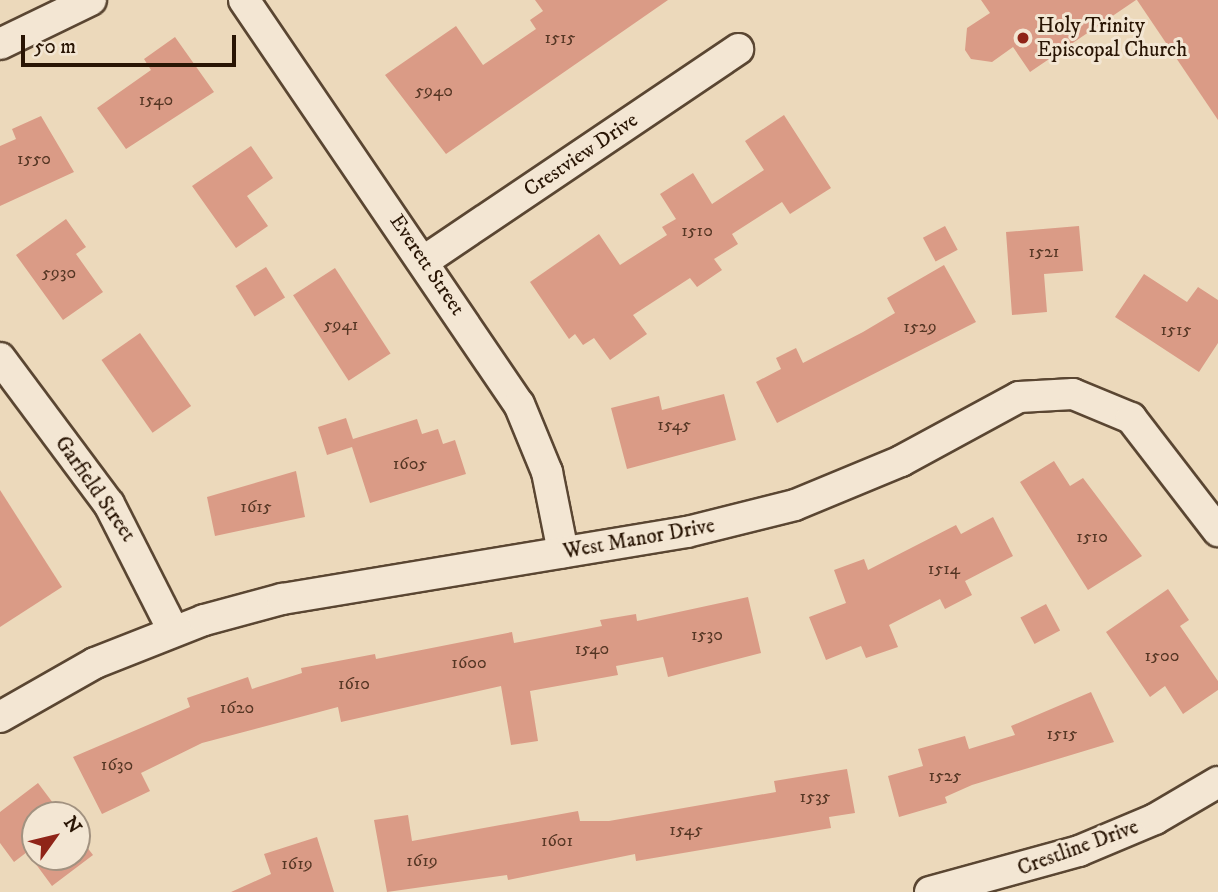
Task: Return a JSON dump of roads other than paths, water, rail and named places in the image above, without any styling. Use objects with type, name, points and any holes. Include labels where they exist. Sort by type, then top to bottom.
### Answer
[{"type":"street","points":[[0,44],[91,0]]},
{"type":"street","name":"Everett Street","points":[[244,0],[424,261],[530,426],[563,552]]},
{"type":"street","name":"Crestview Drive","points":[[424,261],[738,49]]},
{"type":"street","name":"Garfield Street","points":[[0,358],[109,504],[173,630]]},
{"type":"street","name":"West Manor Drive","points":[[0,717],[95,663],[173,630],[282,599],[687,532],[794,505],[901,461],[1007,402],[1046,393],[1099,401],[1131,418],[1218,531]]},
{"type":"street","name":"Crestline Drive","points":[[930,892],[1079,851],[1218,782]]},
{"type":"place","name":"Holy Trinity Episcopal Church","points":[[1023,38]]}]
